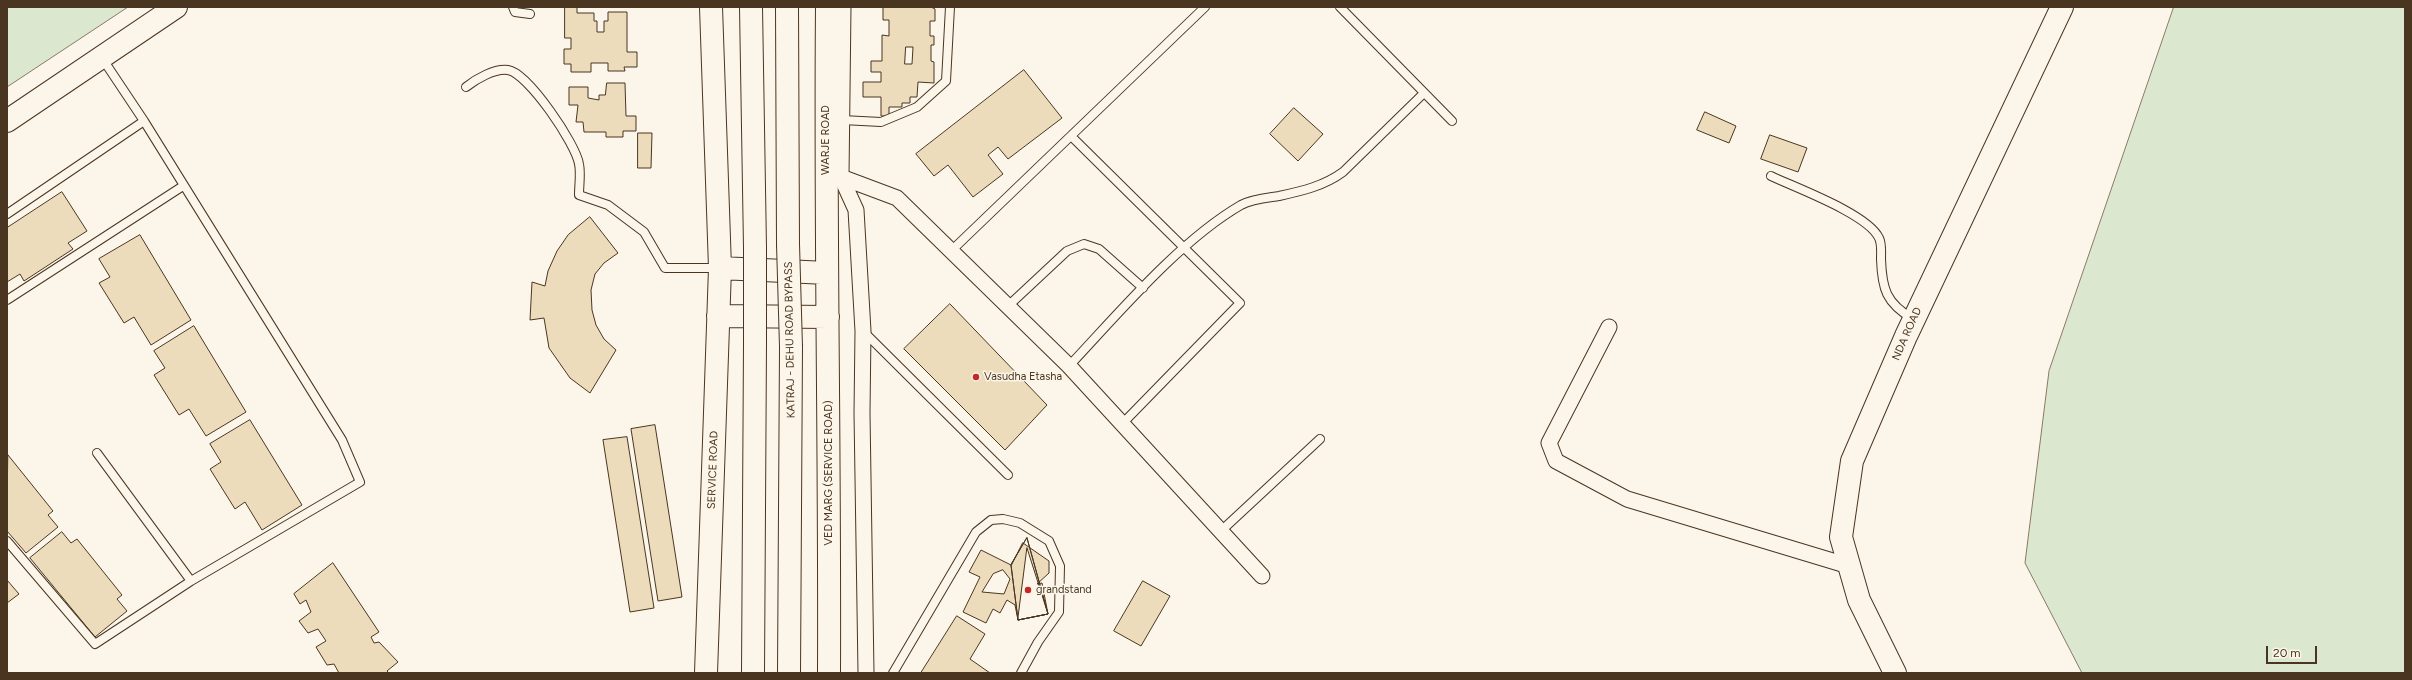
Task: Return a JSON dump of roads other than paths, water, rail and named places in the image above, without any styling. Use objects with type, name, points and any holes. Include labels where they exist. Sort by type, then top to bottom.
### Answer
[{"type":"main road","points":[[7,121],[176,7]]},
{"type":"main road","points":[[711,7],[720,268],[827,273]]},
{"type":"main road","points":[[751,7],[755,248],[753,673]]},
{"type":"main road","name":"KATRAJ - DEHU ROAD BYPASS","points":[[787,7],[788,244],[791,347],[789,673]]},
{"type":"main road","name":"WARJE ROAD","points":[[827,7],[833,172],[827,273]]},
{"type":"main road","name":"NDA ROAD","points":[[1895,673],[1859,600],[1841,537],[1852,461],[1914,319],[2062,7]]},
{"type":"main road","name":"SERVICE ROAD","points":[[706,673],[720,268]]},
{"type":"main road","name":"VED MARG (SERVICE ROAD)","points":[[827,273],[829,673]]},
{"type":"main road","points":[[718,316],[828,317]]},
{"type":"street","points":[[843,7],[842,120],[833,172],[856,210],[863,331],[862,413],[866,673]]},
{"type":"street","points":[[833,172],[897,198],[950,252],[1069,366],[1262,576]]},
{"type":"street","points":[[1609,327],[1550,443],[1556,461],[1627,499],[1849,566]]},
{"type":"lane","points":[[513,7],[515,12],[530,14]]},
{"type":"lane","points":[[842,120],[881,122],[917,107],[946,81],[950,7]]},
{"type":"lane","points":[[950,252],[1205,7]]},
{"type":"lane","points":[[1340,7],[1452,121]]},
{"type":"lane","points":[[7,541],[95,644],[192,581],[360,482],[342,440],[144,121],[101,58]]},
{"type":"lane","points":[[466,87],[481,76],[508,70],[520,75],[563,128],[579,163],[579,195],[608,205],[644,232],[665,268],[720,268]]},
{"type":"lane","points":[[1069,366],[1143,288],[1186,248],[1241,205],[1255,200],[1314,188],[1331,181],[1344,172],[1424,92]]},
{"type":"lane","points":[[7,214],[144,121]]},
{"type":"lane","points":[[1071,136],[1240,303],[1122,424]]},
{"type":"lane","points":[[1771,176],[1856,216],[1872,228],[1879,238],[1882,278],[1890,301],[1897,309],[1914,319]]},
{"type":"lane","points":[[7,300],[183,186]]},
{"type":"lane","points":[[1008,308],[1066,251],[1084,244],[1099,249],[1143,288]]},
{"type":"lane","points":[[863,331],[1008,475]]},
{"type":"lane","points":[[1221,531],[1320,439]]},
{"type":"lane","points":[[97,453],[192,581]]},
{"type":"lane","points":[[893,673],[976,532],[991,520],[1003,519],[1020,523],[1049,541],[1060,566],[1059,612],[1038,642],[1021,673]]},
{"type":"place","name":"Vasudha Etasha","points":[[976,377]]},
{"type":"place","name":"grandstand","points":[[1028,590]]}]
